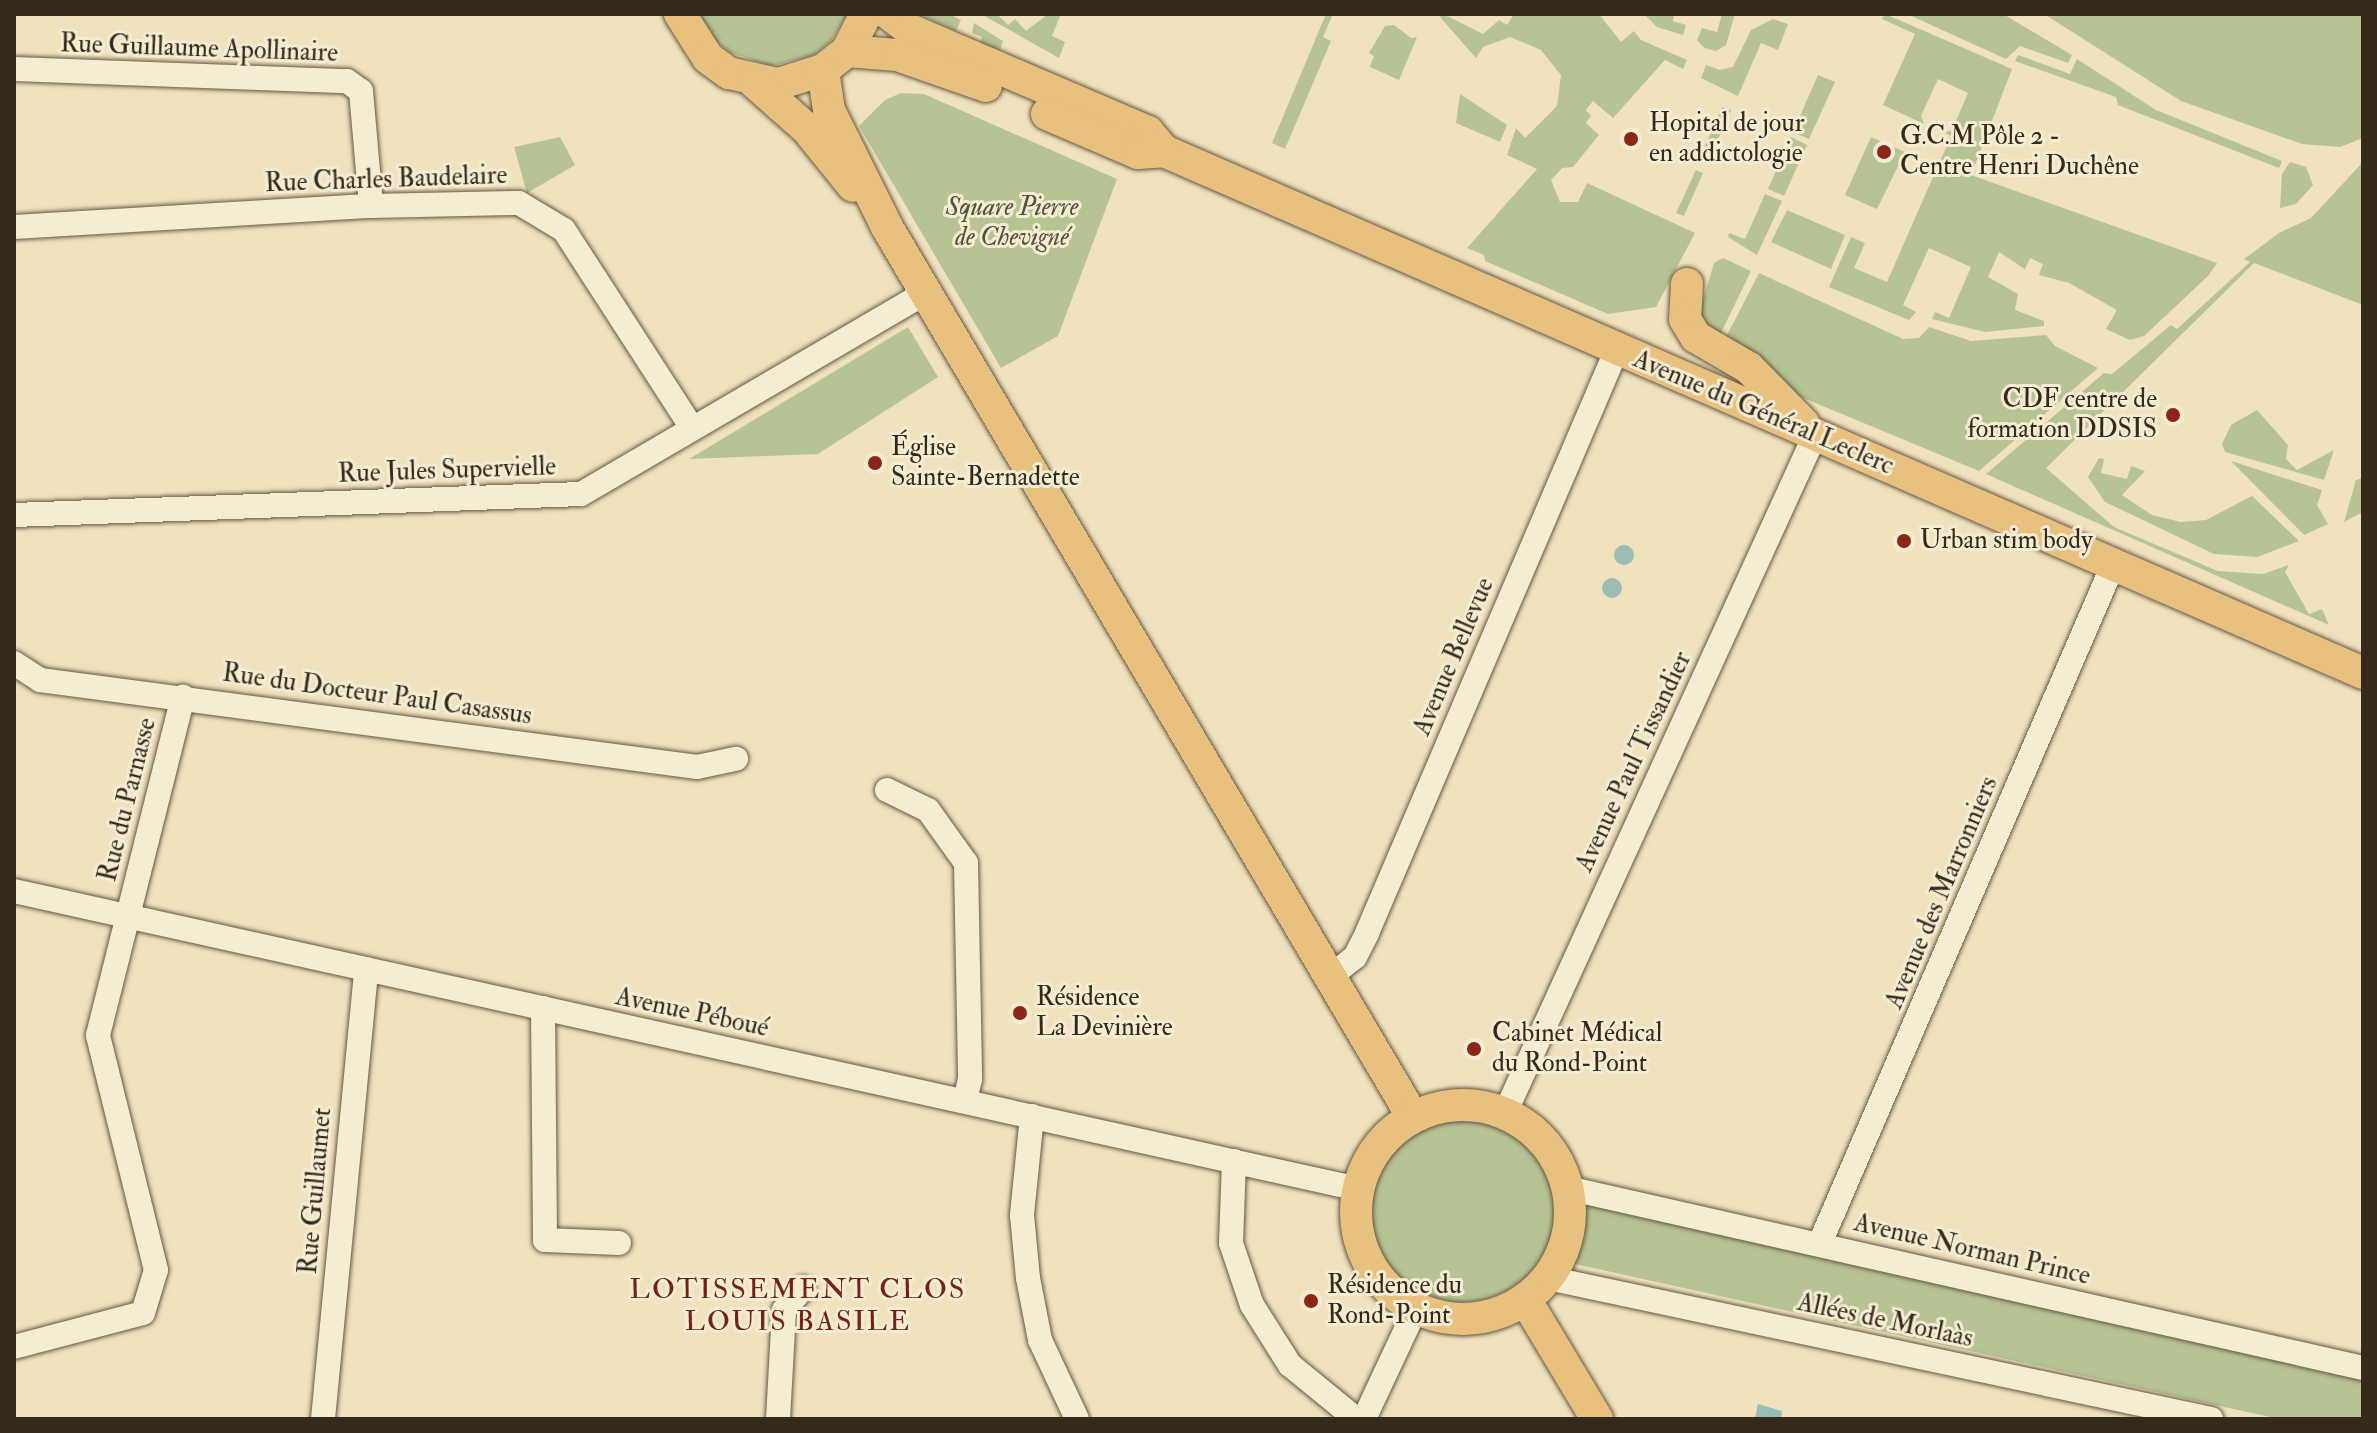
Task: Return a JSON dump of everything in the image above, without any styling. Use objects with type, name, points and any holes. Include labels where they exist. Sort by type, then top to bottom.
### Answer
[{"type":"main road","points":[[680,14],[708,58],[754,82],[807,129],[887,227]]},
{"type":"main road","points":[[866,14],[835,60],[829,110],[887,227],[1413,1117]]},
{"type":"main road","name":"Avenue du Général Leclerc","points":[[889,14],[910,30],[1148,132],[1164,151],[2363,673]]},
{"type":"main road","name":"Avenue du Général Leclerc","points":[[835,60],[897,55],[991,88],[1138,153],[1164,151]]},
{"type":"main road","points":[[754,82],[789,82],[835,60]]},
{"type":"main road","points":[[1687,284],[1685,319],[1696,337],[1749,368],[1815,435]]},
{"type":"main road","points":[[1474,1105],[1505,1113],[1533,1131],[1555,1156],[1567,1188],[1567,1239],[1537,1288],[1472,1319],[1416,1308],[1387,1288],[1366,1258],[1356,1224],[1358,1189],[1369,1160],[1388,1135],[1413,1117],[1442,1107],[1474,1105]]},
{"type":"main road","points":[[1537,1288],[1597,1419]]},
{"type":"street","name":"Rue Guillaume Apollinaire","points":[[14,69],[347,81],[361,91],[371,206]]},
{"type":"street","name":"Rue Charles Baudelaire","points":[[14,227],[371,206],[519,203],[541,212],[564,230],[692,428]]},
{"type":"street","name":"Rue Jules Supervielle","points":[[14,515],[581,494],[925,293]]},
{"type":"street","name":"Avenue Bellevue","points":[[1330,977],[1355,957],[1367,933],[1617,349]]},
{"type":"street","name":"Avenue Paul Tissandier","points":[[1505,1113],[1815,435]]},
{"type":"street","name":"Avenue des Marronniers","points":[[1820,1243],[2113,565]]},
{"type":"street","name":"Rue du Docteur Paul Casassus","points":[[14,663],[40,680],[697,767],[736,759]]},
{"type":"street","name":"Rue du Parnasse","points":[[14,1347],[143,1313],[156,1270],[98,1035],[183,697]]},
{"type":"street","points":[[887,790],[928,810],[966,863],[970,1079],[965,1101]]},
{"type":"street","name":"Avenue Péboué","points":[[14,891],[1358,1189]]},
{"type":"street","name":"Rue Guillaumet","points":[[323,1419],[366,969]]},
{"type":"street","points":[[543,1008],[545,1240],[619,1243]]},
{"type":"street","points":[[1032,1116],[1022,1215],[1028,1278],[1040,1340],[1077,1419]]},
{"type":"street","points":[[1234,1161],[1231,1243],[1252,1305],[1290,1365],[1356,1419]]},
{"type":"street","name":"Avenue Norman Prince","points":[[1567,1188],[2363,1368]]},
{"type":"street","points":[[778,1419],[784,1310],[803,1288]]},
{"type":"street","name":"Allées de Morlaàs","points":[[1537,1288],[2211,1419]]},
{"type":"street","points":[[1364,1419],[1416,1308]]},
{"type":"green space","points":[[700,14],[847,14],[831,41],[814,55],[771,66],[729,52],[712,37]]},
{"type":"green space","points":[[919,14],[949,14],[961,20],[956,31]]},
{"type":"green space","points":[[981,14],[997,14],[1008,25],[1015,19],[1026,31],[1048,14],[1061,14],[1052,36],[1065,42],[1059,58]]},
{"type":"green space","points":[[1326,14],[1333,14],[1323,37],[1331,41],[1285,149],[1272,143]]},
{"type":"green space","points":[[1443,14],[1483,34],[1499,20],[1507,25],[1514,14],[1599,14],[1621,42],[1634,31],[1641,40],[1687,60],[1683,69],[1665,60],[1613,118],[1593,101],[1586,110],[1591,116],[1586,123],[1599,135],[1573,167],[1562,168],[1551,180],[1560,202],[1578,202],[1587,183],[1695,233],[1656,307],[1608,314],[1485,261],[1484,255],[1467,248],[1537,169],[1507,155],[1516,128],[1525,138],[1557,106],[1561,75],[1541,50],[1510,37],[1483,47],[1476,58],[1440,17]]},
{"type":"green space","points":[[1644,14],[1674,14],[1673,21],[1686,25],[1683,35],[1657,27]]},
{"type":"green space","points":[[1722,14],[1735,14],[1726,45],[1716,51],[1704,48],[1697,40],[1702,28],[1717,32]]},
{"type":"green space","points":[[1885,14],[2012,69],[1971,175],[2217,263],[2208,276],[2144,336],[2130,340],[2106,329],[2117,310],[2069,283],[2039,275],[2043,264],[2030,258],[2025,269],[1999,252],[1988,277],[2018,294],[2015,310],[2044,321],[2044,326],[1985,332],[1932,319],[1935,312],[1949,318],[1971,267],[1929,248],[1903,305],[1916,312],[1909,320],[1829,287],[1851,237],[1865,243],[1854,268],[1887,282],[1951,136],[1945,133],[1952,130],[1968,93],[1938,79],[1921,116],[1924,124],[1883,105],[1915,34],[1882,19]]},
{"type":"green space","points":[[1907,14],[2003,14],[2072,55],[2068,63],[2020,46],[2006,59]]},
{"type":"green space","points":[[2044,14],[2363,14],[2363,138],[2340,147],[2302,144],[2181,101]]},
{"type":"green space","points":[[1773,19],[1788,24],[1778,50],[1761,43],[1738,96],[1701,78],[1706,65],[1720,70],[1733,67],[1751,30]]},
{"type":"green space","points":[[974,23],[1003,41],[1000,50],[980,43],[982,37],[972,33]]},
{"type":"green space","points":[[1394,25],[1411,38],[1417,37],[1399,80],[1370,67],[1374,56],[1369,53],[1385,26]]},
{"type":"green space","points":[[2018,55],[2070,74],[2077,59],[2156,110],[2282,161],[2279,168],[2118,105],[2116,97],[2015,61]]},
{"type":"green space","points":[[1818,75],[1835,82],[1809,139],[1793,132]]},
{"type":"green space","name":"Square Pierre de Chevigné","points":[[901,93],[924,94],[1117,179],[1058,336],[1001,368],[859,126],[885,100]]},
{"type":"green space","points":[[1460,94],[1507,125],[1500,142],[1456,123]]},
{"type":"green space","points":[[1722,107],[1731,110],[1709,160],[1700,157]]},
{"type":"green space","points":[[560,137],[575,165],[527,193],[514,147]]},
{"type":"green space","points":[[1791,137],[1807,145],[1784,196],[1768,189]]},
{"type":"green space","points":[[1871,137],[1905,152],[1877,209],[1845,195]]},
{"type":"green space","points":[[2290,162],[2306,167],[2313,185],[2296,204],[2280,208],[2282,174]]},
{"type":"green space","points":[[2363,162],[2363,305],[2254,263],[2046,468],[2114,527],[2218,571],[2263,574],[2289,565],[2285,572],[2309,614],[2322,609],[2329,625],[1986,474],[2104,373],[2112,374],[2171,325],[2177,329],[2250,262],[2244,259],[2279,233],[2311,218]]},
{"type":"green space","points":[[1696,170],[1703,173],[1684,216],[1676,213]]},
{"type":"green space","points":[[1765,194],[1782,201],[1757,255],[1728,237],[1729,233],[1745,239]]},
{"type":"green space","points":[[1787,210],[1845,235],[1831,269],[1771,242]]},
{"type":"green space","points":[[1723,258],[1751,271],[1717,341],[1699,313],[1714,263]]},
{"type":"green space","points":[[1759,273],[1903,339],[1919,338],[1929,327],[1971,341],[2046,335],[2055,346],[2098,368],[1979,471],[1801,397],[1723,343]]},
{"type":"green space","points":[[908,327],[938,377],[818,454],[689,459]]},
{"type":"green space","points":[[2257,410],[2288,445],[2286,459],[2297,470],[2334,450],[2324,480],[2225,452],[2222,444],[2231,425]]},
{"type":"green space","points":[[2099,458],[2104,459],[2101,473],[2127,479],[2131,466],[2145,471],[2122,495],[2152,515],[2181,522],[2206,520],[2252,496],[2299,541],[2257,557],[2214,554],[2105,502],[2088,477]]},
{"type":"green space","points":[[2231,461],[2322,490],[2317,505],[2328,524],[2304,535]]},
{"type":"green space","points":[[2363,478],[2363,512],[2344,522],[2356,480]]},
{"type":"green space","points":[[1462,1114],[1498,1121],[1528,1142],[1549,1172],[1556,1208],[1549,1244],[1528,1274],[1498,1295],[1462,1302],[1426,1295],[1396,1274],[1375,1244],[1368,1208],[1375,1172],[1396,1142],[1426,1121]]},
{"type":"green space","points":[[1586,1203],[2363,1376],[2363,1419],[2279,1419],[1575,1264]]},
{"type":"water","points":[[1624,545],[1631,548],[1634,555],[1631,562],[1624,565],[1617,562],[1614,555],[1617,548]]},
{"type":"water","points":[[1612,578],[1619,581],[1622,588],[1619,595],[1612,598],[1605,595],[1602,588],[1605,581]]},
{"type":"water","points":[[1758,1404],[1782,1411],[1781,1419],[1755,1418]]},
{"type":"place","name":"Hopital de jour en addictologie","points":[[1631,139]]},
{"type":"place","name":"G.C.M Pôle 2 - Centre Henri Duchêne","points":[[1884,152]]},
{"type":"place","name":"CDF centre de formation DDSIS","points":[[2173,415]]},
{"type":"place","name":"Église Sainte-Bernadette","points":[[875,463]]},
{"type":"place","name":"Urban stim body","points":[[1904,541]]},
{"type":"place","name":"Résidence La Devinière","points":[[1020,1013]]},
{"type":"place","name":"Cabinet Médical du Rond-Point","points":[[1474,1049]]},
{"type":"place","name":"Résidence du Rond-Point","points":[[1311,1301]]},
{"type":"district","name":"LOTISSEMENT CLOS LOUIS BASILE","points":[[798,1306]]}]
